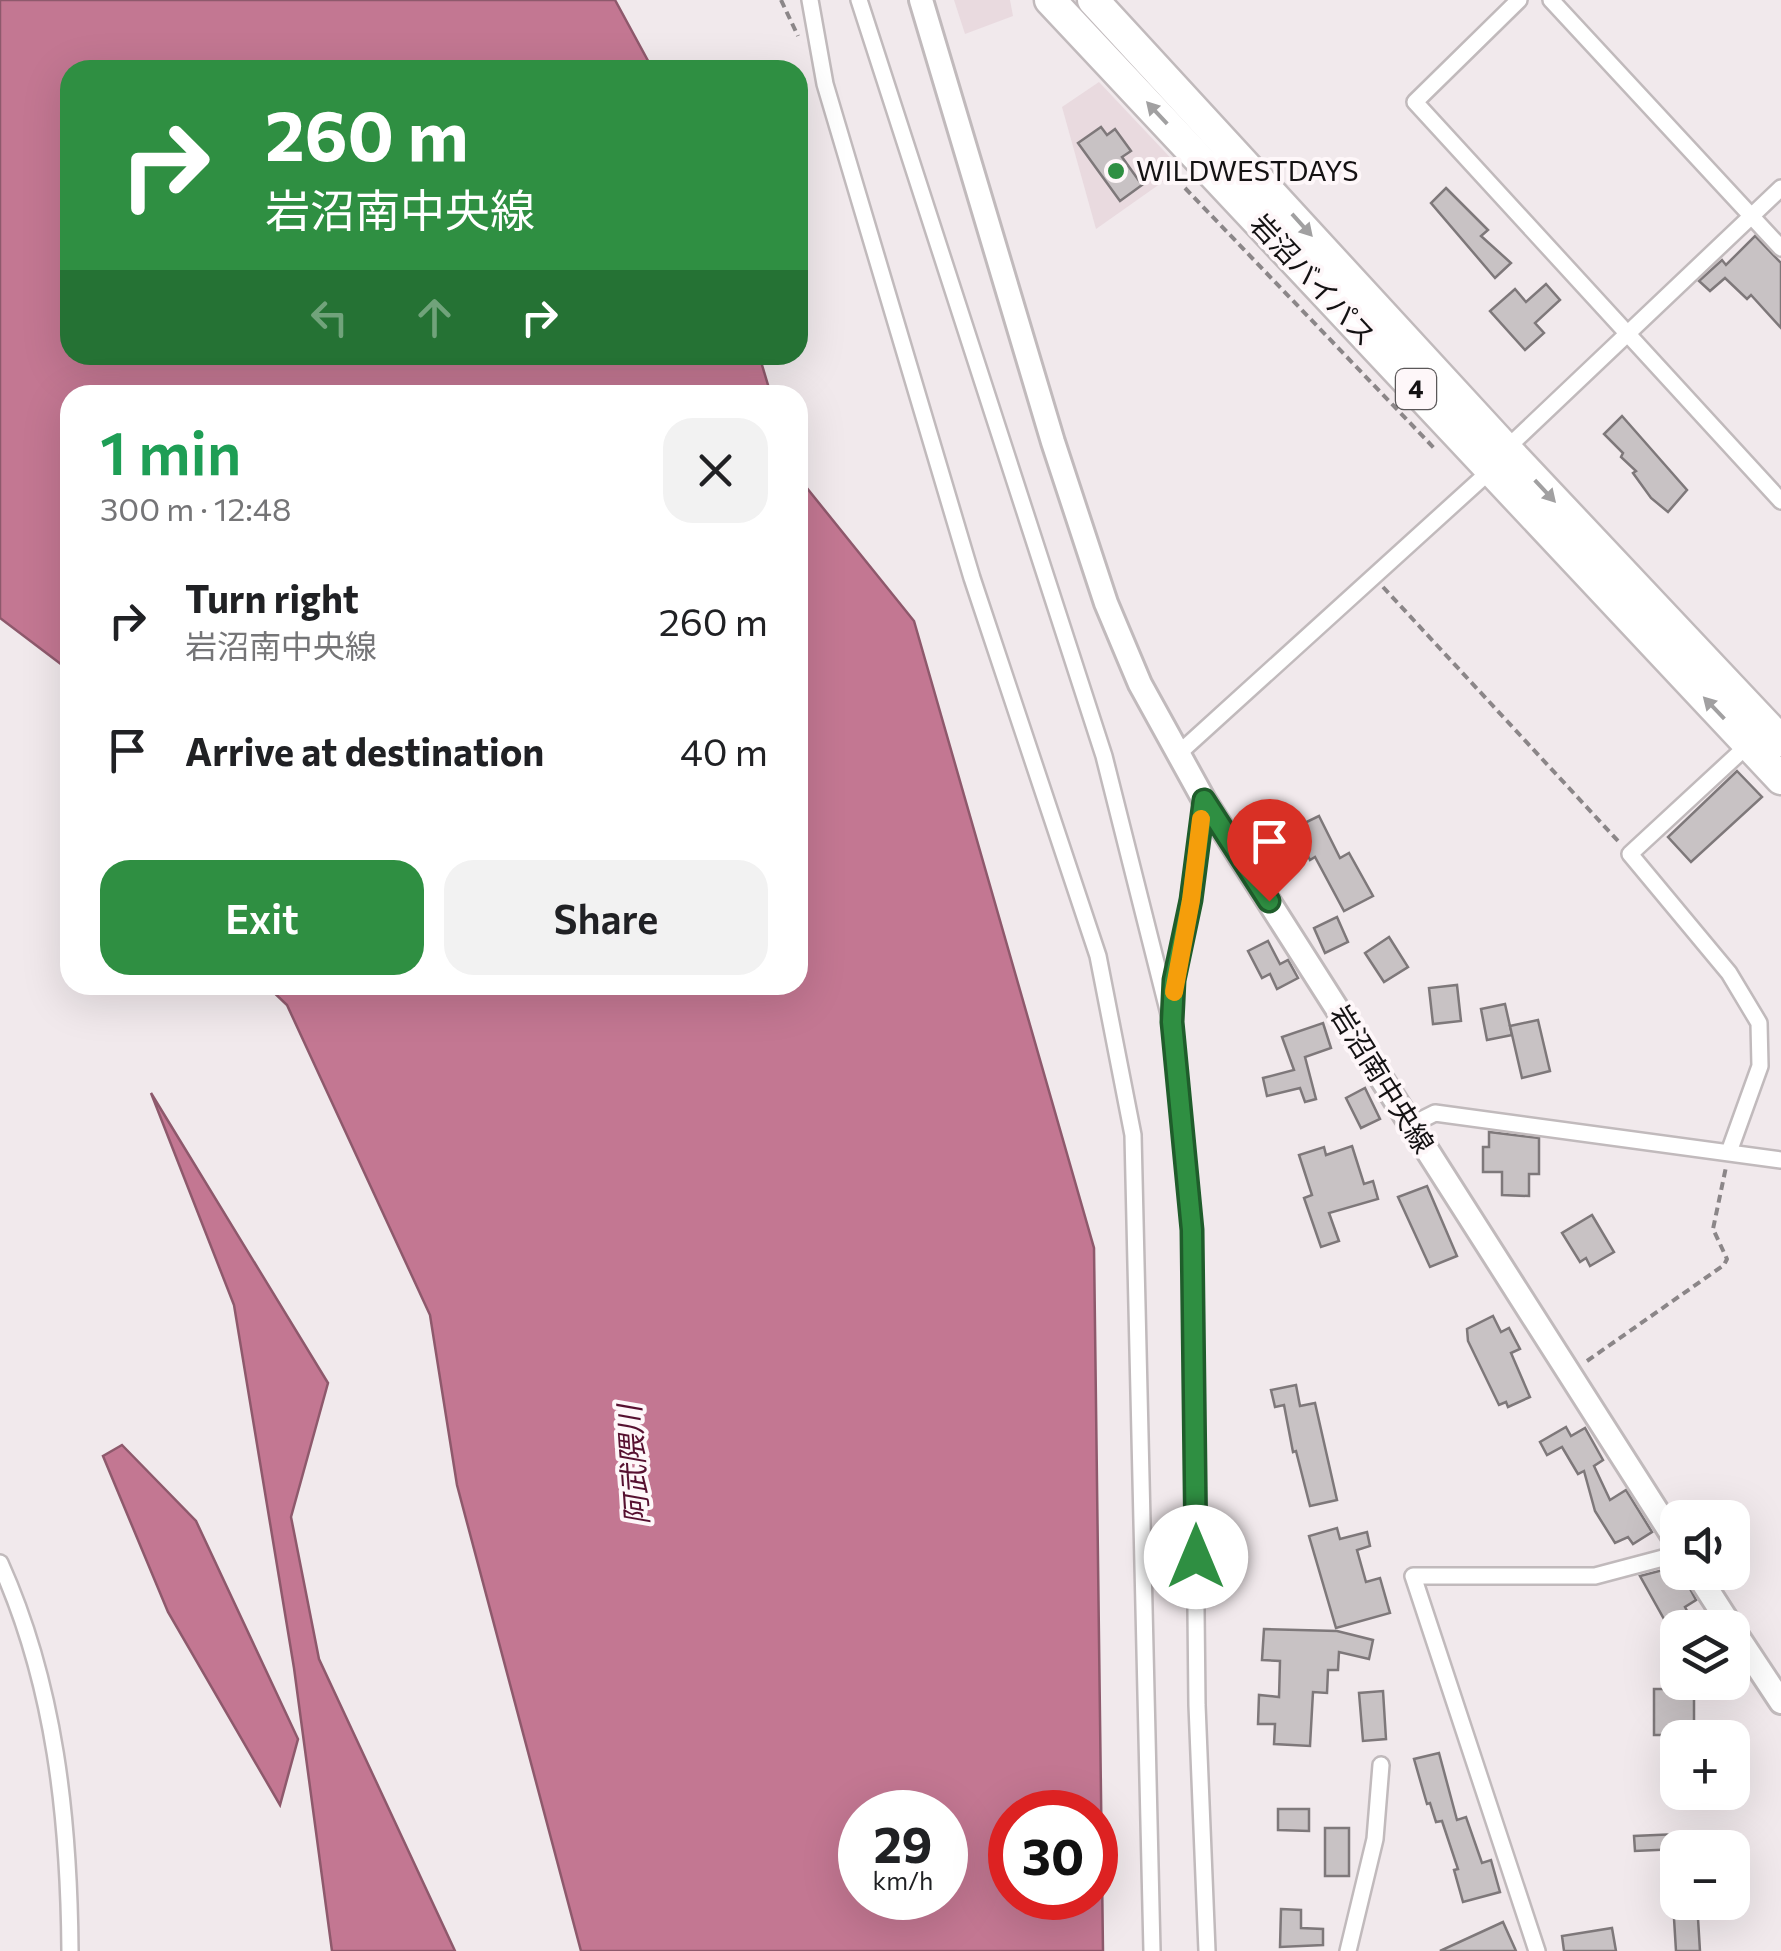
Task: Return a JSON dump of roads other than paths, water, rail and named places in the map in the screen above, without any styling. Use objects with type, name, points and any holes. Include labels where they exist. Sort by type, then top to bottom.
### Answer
[{"type":"highway","name":"岩沼バイパス","points":[[1050,0],[1498,459],[1781,741]]},
{"type":"highway","name":"岩沼バイパス","points":[[1093,0],[1781,779]]},
{"type":"street","points":[[810,0],[828,96],[972,578],[1098,956],[1134,1135],[1152,1951]]},
{"type":"street","points":[[859,0],[1104,756],[1172,1022]]},
{"type":"street","name":"岩沼南中央線","points":[[921,0],[1053,442],[1106,603],[1140,684],[1204,800],[1660,1516]]},
{"type":"street","points":[[1519,0],[1415,102],[1781,500]]},
{"type":"street","points":[[1551,0],[1781,248]]},
{"type":"street","points":[[1178,754],[1498,459],[1781,188]]},
{"type":"street","points":[[1729,1152],[1760,1066],[1759,1023],[1729,973],[1630,854],[1749,744]]},
{"type":"street","points":[[1204,800],[1191,900],[1174,980],[1172,1022],[1192,1230],[1197,1705],[1207,1951]]},
{"type":"street","points":[[1411,1125],[1435,1113],[1781,1160]]},
{"type":"street","points":[[1536,1951],[1413,1576],[1595,1576],[1660,1559]]},
{"type":"street","points":[[0,1562],[47,1705],[66,1816],[70,1951]]},
{"type":"street","points":[[1750,1655],[1781,1702]]},
{"type":"street","points":[[1348,1951],[1376,1839],[1381,1764]]},
{"type":"water","points":[[0,0],[615,0],[648,60],[60,60],[60,365],[762,365],[768,385],[60,385],[60,663],[0,618]]},
{"type":"water","name":"阿武隈川","points":[[808,489],[914,621],[1094,1248],[1101,1790],[988,1790],[988,1920],[1103,1920],[1103,1951],[581,1951],[457,1485],[430,1315],[287,1005],[276,995],[808,995]]},
{"type":"water","points":[[151,1093],[328,1383],[291,1517],[319,1659],[455,1951],[332,1951],[294,1668],[234,1305]]},
{"type":"water","points":[[122,1445],[196,1521],[298,1739],[280,1805],[168,1612],[103,1456]]},
{"type":"place","name":"WILDWESTDAYS","points":[[1116,171]]}]
